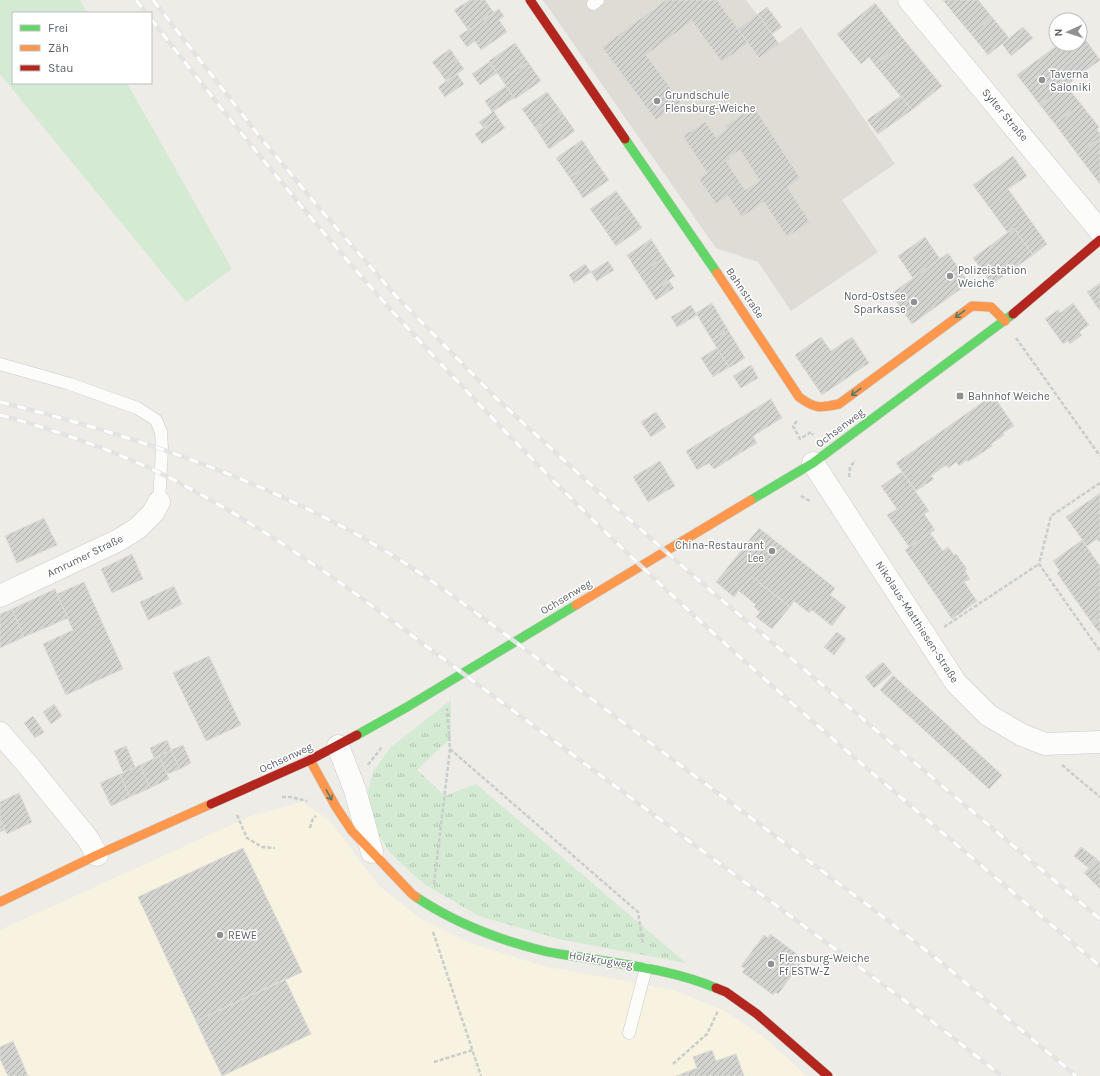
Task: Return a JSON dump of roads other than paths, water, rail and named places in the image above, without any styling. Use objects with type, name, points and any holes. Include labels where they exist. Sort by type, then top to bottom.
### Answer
[{"type":"street","name":"Bahnstraße","points":[[530,0],[758,334],[799,397],[810,406],[823,408],[839,404],[972,306],[991,307],[1005,321]]},
{"type":"street","name":"Sylter Straße","points":[[909,0],[1100,231]]},
{"type":"street","name":"Ochsenweg","points":[[0,902],[338,746],[407,707],[813,463],[1005,321],[1100,240]]},
{"type":"street","name":"Nikolaus-Matthiesen-Straße","points":[[813,463],[956,683],[988,715],[1022,735],[1045,744],[1100,742]]},
{"type":"street","name":"Amrumer Straße","points":[[0,596],[119,540],[138,528],[153,513],[159,502]]},
{"type":"street","points":[[0,733],[88,839],[97,856]]},
{"type":"street","name":"Holzkrugweg","points":[[338,746],[355,790],[372,852]]},
{"type":"street","name":"Holzkrugweg","points":[[310,760],[336,807],[352,831],[412,894],[431,907],[484,933],[545,951],[646,968],[695,979],[726,992],[758,1014],[828,1076]]},
{"type":"lane","points":[[0,364],[70,384],[137,408],[156,420],[161,432],[162,449],[159,502]]},
{"type":"lane","points":[[629,1033],[646,968]]},
{"type":"railway","points":[[136,0],[145,12]]},
{"type":"railway","points":[[153,0],[260,137],[320,209],[396,296],[498,400],[697,579],[1100,919]]},
{"type":"railway","points":[[152,20],[265,162],[383,301],[460,385],[593,520],[779,692],[906,802],[1100,966]]},
{"type":"railway","points":[[0,402],[99,429],[244,480],[337,524],[411,567],[494,626],[869,906],[942,963],[1076,1076]]},
{"type":"railway","points":[[0,415],[82,441],[122,456],[162,474],[209,499],[301,556],[345,586],[920,1012],[1002,1076]]},
{"type":"place","name":"Taverna Saloniki","points":[[1042,80]]},
{"type":"place","name":"Grundschule Flensburg-Weiche","points":[[657,101]]},
{"type":"place","name":"Polizeistation Weiche","points":[[950,276]]},
{"type":"place","name":"Nord-Ostsee Sparkasse","points":[[914,302]]},
{"type":"place","name":"Bahnhof Weiche","points":[[960,396]]},
{"type":"place","name":"China-Restaurant Lee","points":[[772,551]]},
{"type":"place","name":"REWE","points":[[220,935]]},
{"type":"place","name":"Flensburg-Weiche Ff ESTW-Z","points":[[771,964]]}]
